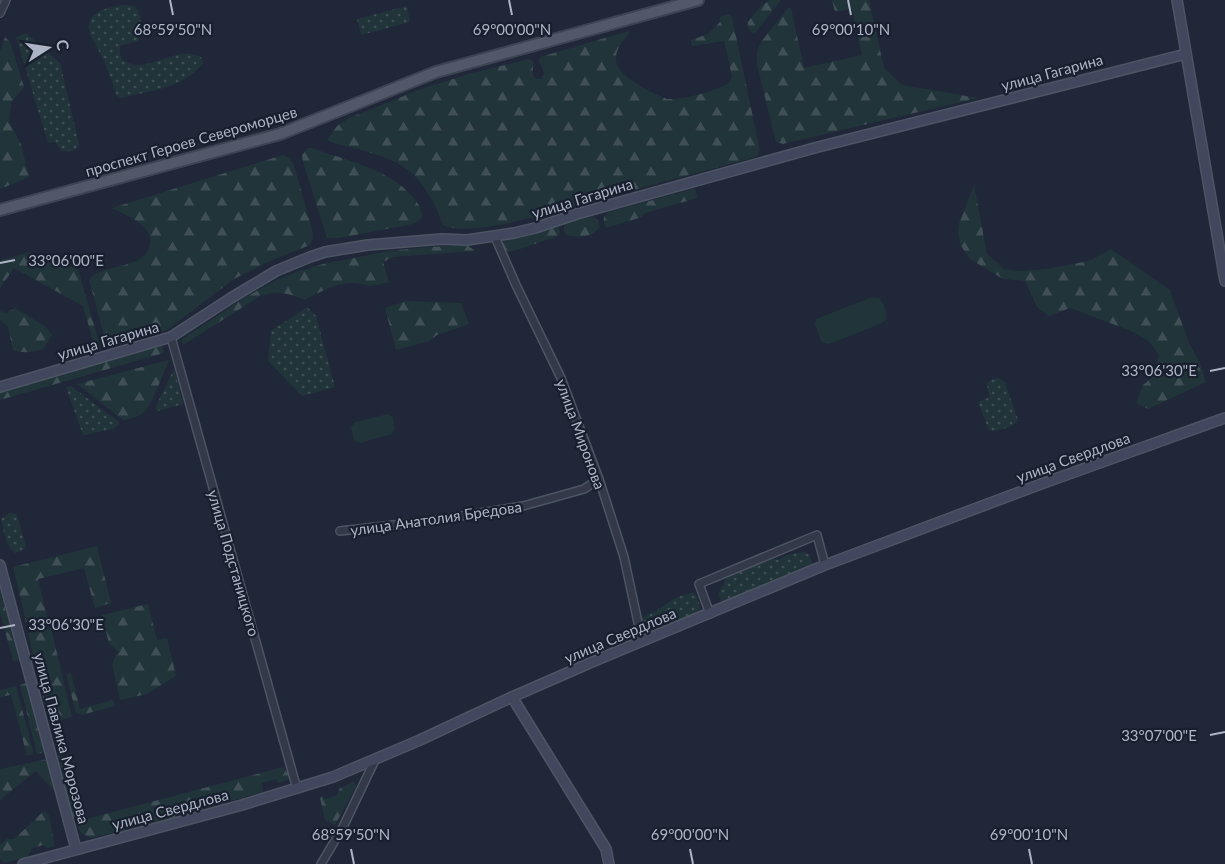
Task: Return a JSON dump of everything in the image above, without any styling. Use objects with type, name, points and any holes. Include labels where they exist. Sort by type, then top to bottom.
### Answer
[{"type":"main road","name":"проспект Героев Североморцев","points":[[0,210],[280,134],[436,72],[698,0]]},
{"type":"street","points":[[0,13],[6,0]]},
{"type":"street","points":[[1177,0],[1225,281]]},
{"type":"street","name":"улица Гагарина","points":[[0,387],[171,337],[276,271],[325,252],[368,245],[495,237],[536,228],[577,214],[818,147],[1186,54]]},
{"type":"street","name":"улица Миронова","points":[[495,237],[561,378],[599,479],[624,556],[642,641]]},
{"type":"street","name":"улица Подстаницкого","points":[[171,337],[297,789]]},
{"type":"street","points":[[1213,422],[1225,411]]},
{"type":"street","name":"улица Свердлова","points":[[23,864],[188,820],[333,777],[512,697],[825,565],[1225,418]]},
{"type":"street","name":"улица Анатолия Бредова","points":[[340,531],[430,521],[524,506],[584,489],[599,479]]},
{"type":"street","points":[[710,614],[699,584],[817,535],[825,565]]},
{"type":"street","name":"улица Павлика Морозова","points":[[0,565],[76,849]]},
{"type":"street","points":[[512,697],[606,849],[609,864]]},
{"type":"street","points":[[321,864],[343,828],[375,760]]},
{"type":"green space","points":[[770,0],[781,0],[753,33],[749,29],[748,22],[761,6]]},
{"type":"green space","points":[[832,0],[869,0],[884,68],[902,85],[978,98],[783,144],[776,142],[757,65],[759,46],[789,7],[804,68],[862,55],[852,9],[835,12]]},
{"type":"green space","points":[[123,5],[134,6],[137,9],[141,23],[138,41],[120,46],[123,61],[141,65],[180,54],[188,54],[202,58],[203,63],[187,78],[177,83],[121,98],[116,95],[89,27],[90,20],[98,12]]},
{"type":"green space","points":[[407,6],[410,22],[361,35],[357,19]]},
{"type":"green space","points":[[728,14],[732,17],[759,146],[756,157],[510,223],[457,228],[443,225],[426,190],[405,168],[384,157],[327,140],[337,126],[349,118],[421,89],[529,59],[533,61],[534,75],[537,79],[541,79],[544,72],[539,61],[540,57],[629,31],[616,55],[618,67],[622,73],[667,99],[708,92],[729,83],[732,77],[724,41],[692,46],[691,40],[708,34],[720,22],[720,17]]},
{"type":"green space","points":[[26,33],[60,63],[79,144],[72,151],[62,151],[55,142],[48,143],[16,37]]},
{"type":"green space","points":[[5,37],[10,42],[24,87],[11,103],[9,122],[21,144],[29,177],[0,189],[0,51]]},
{"type":"green space","points":[[308,148],[366,167],[391,179],[413,197],[421,209],[422,218],[408,225],[339,238],[327,238],[303,162],[302,155]]},
{"type":"green space","points":[[283,155],[290,158],[294,165],[312,229],[313,238],[310,245],[234,279],[167,330],[107,348],[89,279],[104,270],[141,258],[147,252],[150,244],[150,237],[143,226],[112,208]]},
{"type":"green space","points":[[974,185],[987,254],[1004,269],[1019,271],[1046,269],[1089,261],[1111,249],[1170,290],[1206,382],[1148,409],[1136,403],[1143,385],[1153,377],[1159,355],[1149,341],[1131,331],[1070,308],[1049,316],[1037,307],[1025,281],[1003,279],[970,259],[961,246],[958,234],[959,224]]},
{"type":"green space","points":[[693,189],[697,197],[694,199],[645,213],[642,217],[606,228],[604,219],[609,212]]},
{"type":"green space","points":[[593,216],[600,227],[597,231],[580,237],[566,235],[564,224]]},
{"type":"green space","points":[[556,227],[560,232],[558,236],[514,251],[509,252],[503,248],[503,241]]},
{"type":"green space","points":[[467,245],[475,251],[393,257],[383,262],[389,282],[383,284],[338,285],[304,300],[284,293],[262,295],[183,345],[181,340],[244,298],[279,279],[302,270],[388,251]]},
{"type":"green space","points":[[30,252],[78,269],[101,349],[96,351],[83,306],[14,268],[0,288],[0,260]]},
{"type":"green space","points":[[872,297],[879,298],[885,308],[887,319],[832,343],[827,344],[821,341],[815,324],[816,319]]},
{"type":"green space","points":[[406,301],[461,303],[469,324],[437,335],[429,341],[396,350],[385,308]]},
{"type":"green space","points":[[307,307],[316,316],[335,387],[302,396],[268,361],[271,331]]},
{"type":"green space","points":[[15,308],[46,327],[52,335],[43,349],[28,352],[13,350],[8,327],[0,320],[0,311],[6,313]]},
{"type":"green space","points":[[162,346],[164,353],[0,400],[0,391]]},
{"type":"green space","points":[[169,360],[149,406],[141,414],[132,418],[123,420],[77,384]]},
{"type":"green space","points":[[174,369],[183,404],[158,411],[156,406]]},
{"type":"green space","points":[[998,378],[1005,383],[1018,420],[1006,428],[990,431],[978,402],[990,397],[988,382]]},
{"type":"green space","points":[[71,386],[119,424],[113,429],[83,435],[66,387]]},
{"type":"green space","points":[[388,414],[393,417],[395,429],[392,434],[360,443],[354,440],[351,427],[355,422]]},
{"type":"green space","points":[[13,513],[17,515],[26,546],[15,553],[7,542],[1,519]]},
{"type":"green space","points":[[97,546],[111,603],[95,608],[84,568],[38,579],[47,617],[26,622],[13,567]]},
{"type":"green space","points":[[804,552],[810,555],[812,564],[799,572],[725,604],[722,603],[718,594],[727,577],[774,559],[779,560],[786,555]]},
{"type":"green space","points":[[0,589],[19,660],[13,661],[0,612]]},
{"type":"green space","points":[[693,592],[700,608],[697,615],[653,634],[644,634],[641,618],[675,598]]},
{"type":"green space","points":[[148,604],[157,640],[167,638],[176,676],[147,694],[120,700],[112,664],[118,651],[109,644],[102,615]]},
{"type":"green space","points":[[51,628],[72,717],[49,723],[28,633]]},
{"type":"green space","points":[[71,673],[80,709],[113,700],[115,706],[81,715],[76,713],[66,674]]},
{"type":"green space","points":[[26,683],[46,752],[37,754],[20,685]]},
{"type":"green space","points":[[16,686],[34,754],[27,756],[11,695],[0,697],[0,690]]},
{"type":"green space","points":[[55,730],[77,816],[73,817],[57,757],[58,749],[53,731]]},
{"type":"green space","points":[[48,759],[56,789],[53,790],[36,771],[0,800],[0,769]]},
{"type":"green space","points":[[283,767],[291,779],[278,783],[276,779],[262,783],[263,792],[157,822],[91,838],[81,833],[75,822]]},
{"type":"green space","points":[[354,781],[356,786],[335,825],[325,820],[320,798],[322,796],[326,799],[337,795],[339,789]]},
{"type":"green space","points":[[44,811],[49,815],[55,846],[47,848],[43,845],[33,848],[27,857],[4,863],[0,859],[0,845],[7,839],[14,839]]}]
